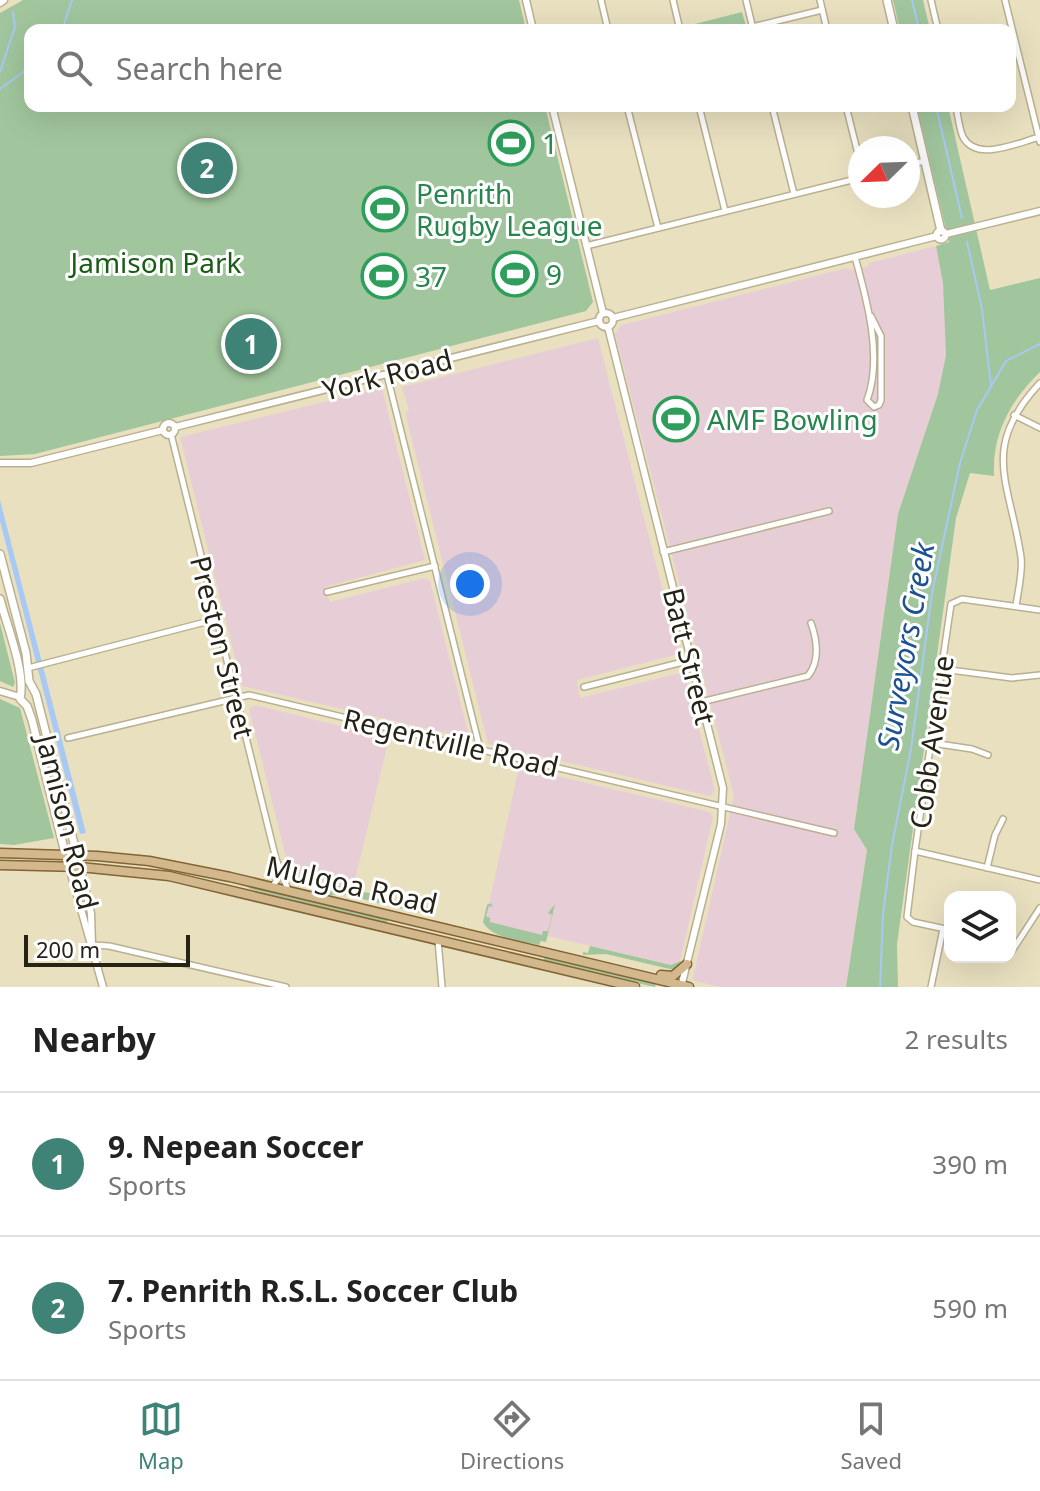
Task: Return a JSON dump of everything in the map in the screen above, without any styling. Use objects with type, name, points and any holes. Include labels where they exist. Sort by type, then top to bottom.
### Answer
[{"type":"main road","points":[[887,0],[893,24]]},
{"type":"main road","points":[[913,112],[941,234]]},
{"type":"main road","points":[[0,554],[37,699],[35,704],[22,704],[0,599]]},
{"type":"main road","points":[[21,694],[28,689],[33,690]]},
{"type":"main road","name":"Jamison Road","points":[[37,699],[80,867]]},
{"type":"main road","name":"Jamison Road","points":[[27,706],[69,867]]},
{"type":"main road","name":"Mulgoa Road","points":[[0,853],[149,861],[272,887],[684,986]]},
{"type":"main road","name":"Mulgoa Road","points":[[0,865],[80,867],[169,876],[635,987]]},
{"type":"main road","points":[[593,964],[609,963],[666,976],[673,976],[687,964]]},
{"type":"street","points":[[526,0],[532,24]]},
{"type":"street","points":[[601,0],[606,24]]},
{"type":"street","points":[[673,0],[679,24]]},
{"type":"street","points":[[746,0],[752,24]]},
{"type":"street","points":[[820,0],[826,24]]},
{"type":"street","points":[[931,0],[937,24]]},
{"type":"street","points":[[1005,0],[1011,24]]},
{"type":"street","points":[[768,24],[822,10]]},
{"type":"street","points":[[957,112],[963,136],[975,148],[991,150],[1040,139],[1016,44]]},
{"type":"street","points":[[553,112],[603,313],[599,321],[608,327],[613,318],[609,313],[603,313]]},
{"type":"street","points":[[629,112],[658,228]]},
{"type":"street","points":[[700,112],[725,211]]},
{"type":"street","points":[[774,112],[794,194]]},
{"type":"street","points":[[848,112],[854,136]]},
{"type":"street","points":[[920,162],[924,161]]},
{"type":"street","points":[[586,246],[848,181]]},
{"type":"street","points":[[613,318],[1040,211]]},
{"type":"street","points":[[855,257],[871,316],[881,338],[881,400],[874,407],[867,400],[871,385],[871,316]]},
{"type":"street","name":"York Road","points":[[0,463],[31,463],[163,430],[163,425],[168,422],[173,431],[599,321]]},
{"type":"street","name":"Batt Street","points":[[608,327],[722,782],[723,806],[684,986]]},
{"type":"street","points":[[387,375],[480,749]]},
{"type":"street","points":[[1040,383],[1014,415],[1006,437],[1003,460],[1005,486],[1021,560],[1016,606],[1040,610]]},
{"type":"street","points":[[1014,415],[1040,428]]},
{"type":"street","points":[[163,430],[165,434],[173,431]]},
{"type":"street","name":"Preston Street","points":[[173,431],[276,859],[288,891]]},
{"type":"street","points":[[663,552],[829,511]]},
{"type":"street","points":[[327,592],[435,566]]},
{"type":"street","name":"Cobb Avenue","points":[[1016,606],[962,599],[953,601],[915,851],[1040,880]]},
{"type":"street","points":[[28,668],[217,619]]},
{"type":"street","points":[[701,702],[808,676],[813,670],[816,655],[811,623]]},
{"type":"street","points":[[584,687],[691,660]]},
{"type":"street","points":[[942,669],[1009,678],[1040,675]]},
{"type":"street","points":[[0,691],[21,694]]},
{"type":"street","name":"Regentville Road","points":[[68,738],[251,695],[834,833]]},
{"type":"street","points":[[932,743],[972,749],[988,755]]},
{"type":"street","points":[[987,868],[995,835],[1003,819]]},
{"type":"street","points":[[915,851],[907,917],[913,922],[943,929],[931,987]]},
{"type":"street","name":"Preston Street","points":[[272,887],[277,880],[276,859]]},
{"type":"street","name":"Jamison Road","points":[[69,867],[87,937],[92,945]]},
{"type":"street","name":"Jamison Road","points":[[80,867],[91,913],[92,945],[103,987]]},
{"type":"street","points":[[1016,944],[1040,908]]},
{"type":"street","points":[[438,940],[442,987]]},
{"type":"street","points":[[92,945],[109,946],[286,987]]},
{"type":"shaded area","points":[[936,246],[944,287],[948,332],[946,355],[939,391],[898,514],[854,828],[867,849],[846,987],[719,987],[695,981],[693,978],[734,796],[615,334],[621,325],[847,268],[867,267],[869,263]]},
{"type":"shaded area","points":[[598,338],[679,654],[577,680],[580,698],[684,672],[715,791],[710,796],[488,744],[405,412],[409,411],[402,387]]},
{"type":"shaded area","points":[[382,388],[425,560],[325,587],[330,602],[424,578],[430,581],[468,732],[464,737],[242,686],[180,437]]},
{"type":"shaded area","points":[[255,705],[389,738],[353,889],[290,874],[249,709]]},
{"type":"shaded area","points":[[519,767],[710,812],[713,817],[680,961],[671,965],[548,936],[546,942],[484,926]]},
{"type":"green space","name":"Jamison Park","points":[[23,0],[519,0],[525,24],[24,24],[24,112],[546,112],[593,302],[586,311],[35,454],[0,456],[0,13]]},
{"type":"green space","points":[[893,0],[923,0],[929,24],[899,24]]},
{"type":"green space","points":[[742,12],[745,24],[695,24]]},
{"type":"green space","points":[[918,112],[949,112],[990,290],[1040,278],[1040,372],[1005,419],[996,446],[994,476],[970,473],[956,518],[897,944],[898,987],[846,987],[867,850],[854,829],[898,514],[938,394],[946,355],[943,283],[936,246],[949,242]]},
{"type":"green space","points":[[0,623],[15,683],[13,687],[0,681]]},
{"type":"green space","points":[[0,699],[20,708],[54,838],[14,845],[0,844]]},
{"type":"green space","points":[[245,884],[388,918],[387,924],[250,889]]},
{"type":"green space","points":[[331,884],[431,908],[429,915],[346,895],[329,895]]},
{"type":"green space","points":[[491,903],[493,907],[489,906],[486,916],[490,922],[542,935],[543,931],[548,931],[552,915],[548,913],[555,904],[546,942],[541,941],[539,945],[493,932],[483,922],[487,905]]},
{"type":"green space","points":[[590,946],[671,965],[681,961],[674,970],[606,954],[583,955],[583,952],[588,953]]},
{"type":"green space","points":[[545,956],[656,982],[655,987],[543,962]]},
{"type":"water","points":[[0,500],[86,833],[80,834],[0,521]]},
{"type":"waterway","points":[[64,24],[72,0]]},
{"type":"waterway","points":[[912,0],[918,24]]},
{"type":"waterway","points":[[0,72],[15,27],[13,12]]},
{"type":"waterway","points":[[0,89],[24,71]]},
{"type":"waterway","points":[[937,112],[962,218]]},
{"type":"waterway","points":[[967,242],[982,309],[991,386]]},
{"type":"waterway","name":"Surveyors Creek","points":[[880,987],[883,914],[892,845],[911,749],[932,593],[960,463],[977,410],[1006,361],[1040,344]]},
{"type":"place","name":"1","points":[[511,143]]},
{"type":"place","name":"7. Penrith R.S.L. Soccer Club","points":[[207,168]]},
{"type":"place","name":"Penrith Rugby League","points":[[385,209]]},
{"type":"place","name":"9","points":[[515,274]]},
{"type":"place","name":"37","points":[[384,276]]},
{"type":"place","name":"9. Nepean Soccer","points":[[251,344]]},
{"type":"place","name":"AMF Bowling","points":[[676,419]]}]
